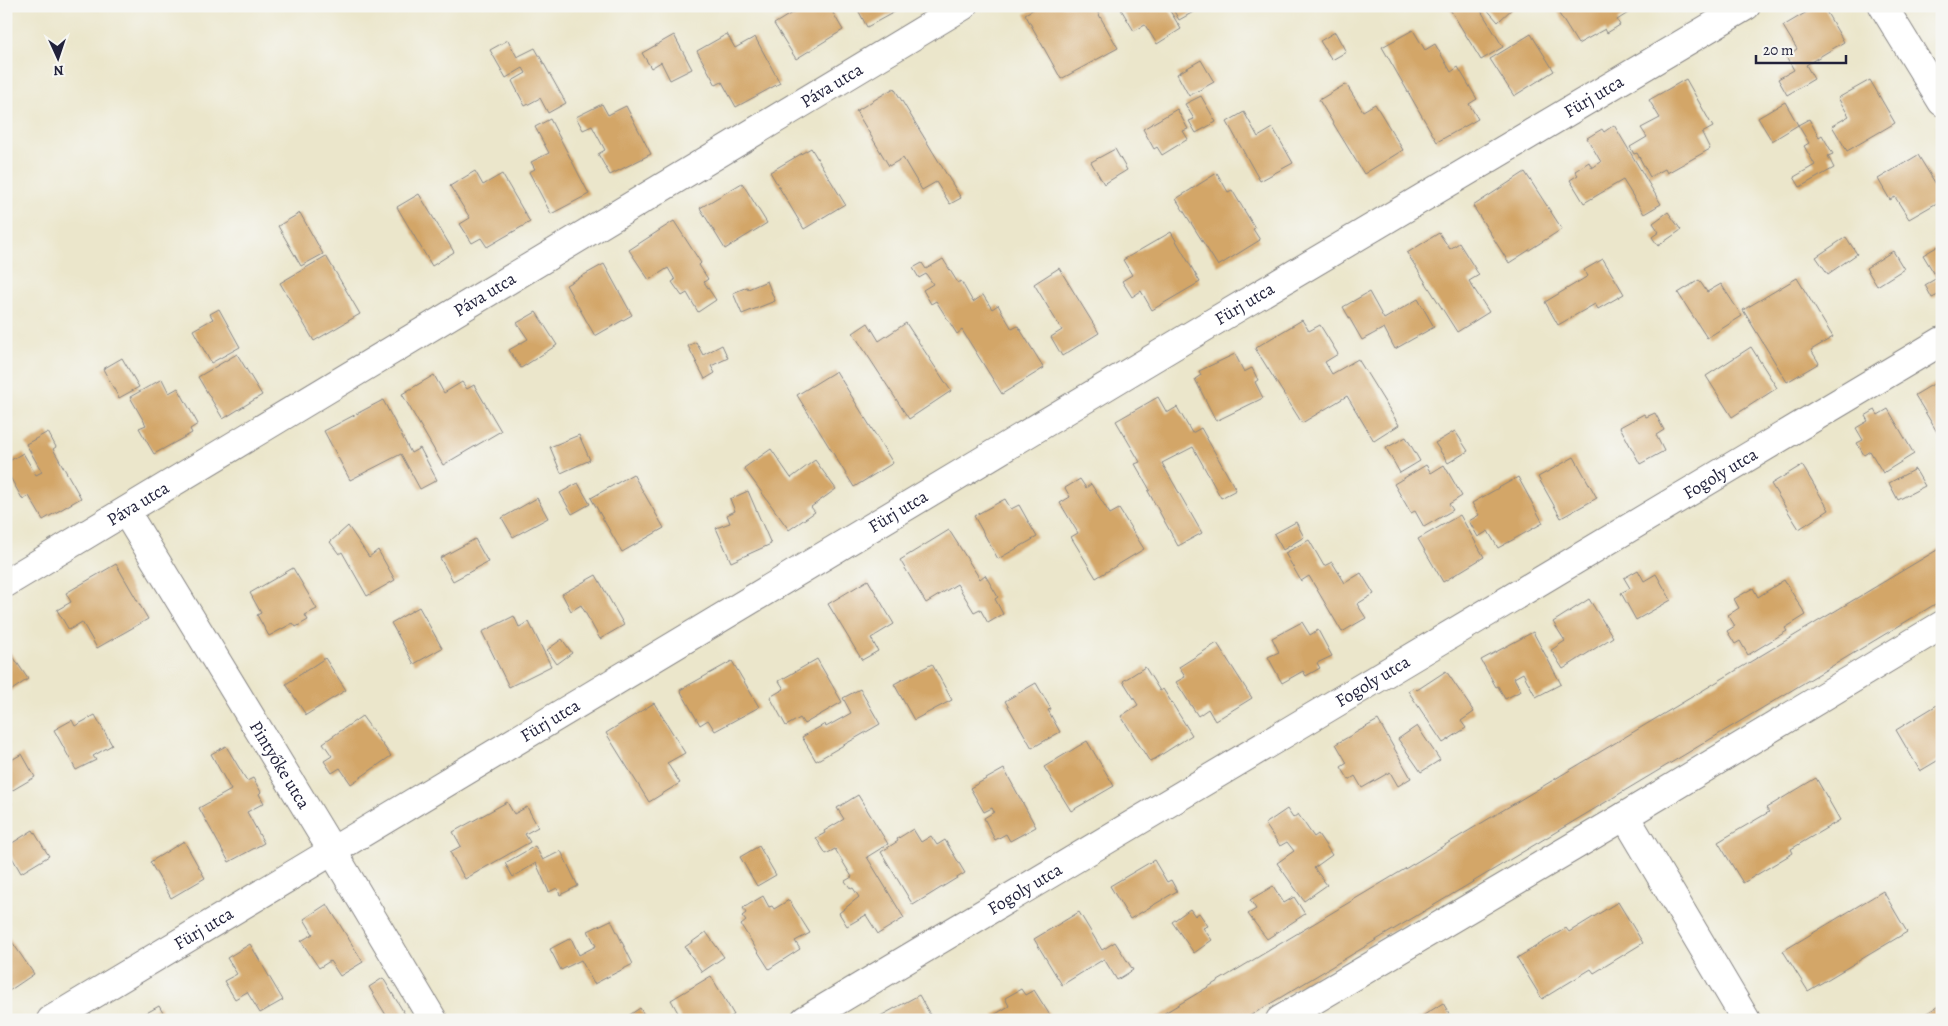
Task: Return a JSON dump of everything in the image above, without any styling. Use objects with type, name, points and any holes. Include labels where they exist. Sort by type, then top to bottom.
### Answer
[{"type":"street","name":"Páva utca","points":[[6,583],[963,6]]},
{"type":"street","name":"Fürj utca","points":[[51,1020],[1201,329],[1746,6]]},
{"type":"street","points":[[1882,6],[1942,102]]},
{"type":"street","name":"Fogoly utca","points":[[804,1020],[1942,342]]},
{"type":"street","name":"Pintyőke utca","points":[[126,512],[433,1020]]},
{"type":"street","points":[[1280,1020],[1625,816],[1942,625]]},
{"type":"street","points":[[1625,816],[1746,1020]]},
{"type":"building","points":[[803,6],[829,6],[843,30],[796,59],[774,24]]},
{"type":"building","points":[[856,6],[899,6],[900,9],[867,27]]},
{"type":"building","points":[[1039,6],[1094,6],[1118,48],[1061,79],[1025,14]]},
{"type":"building","points":[[1119,6],[1167,6],[1181,29],[1157,44],[1145,25],[1134,31]]},
{"type":"building","points":[[1171,6],[1191,6],[1195,11],[1179,20]]},
{"type":"building","points":[[1448,6],[1478,6],[1503,47],[1481,60]]},
{"type":"building","points":[[1484,6],[1515,6],[1498,22]]},
{"type":"building","points":[[1561,6],[1624,6],[1628,13],[1617,20],[1620,25],[1607,33],[1605,29],[1578,44],[1556,9]]},
{"type":"building","points":[[1817,6],[1823,6],[1844,42],[1806,65],[1814,79],[1787,95],[1778,79],[1794,70],[1786,56],[1797,49],[1783,26]]},
{"type":"building","points":[[1413,30],[1425,50],[1435,44],[1451,72],[1458,67],[1477,99],[1469,104],[1478,119],[1437,142],[1382,47]]},
{"type":"building","points":[[1335,32],[1346,52],[1332,60],[1320,41]]},
{"type":"building","points":[[727,34],[735,48],[755,37],[780,83],[736,107],[722,82],[716,85],[697,51]]},
{"type":"building","points":[[1531,34],[1554,71],[1514,96],[1490,59]]},
{"type":"building","points":[[674,35],[692,69],[670,80],[661,62],[651,68],[642,53]]},
{"type":"building","points":[[508,40],[517,57],[535,48],[566,103],[548,113],[540,98],[525,106],[512,81],[526,73],[523,68],[506,78],[490,50]]},
{"type":"building","points":[[1201,60],[1214,82],[1189,96],[1177,74]]},
{"type":"building","points":[[1686,79],[1713,127],[1702,133],[1710,149],[1667,173],[1665,169],[1650,177],[1637,153],[1634,154],[1630,147],[1647,137],[1641,128],[1660,118],[1649,100]]},
{"type":"building","points":[[1870,80],[1895,123],[1847,151],[1832,126],[1849,116],[1838,98]]},
{"type":"building","points":[[1346,84],[1363,111],[1375,104],[1403,150],[1364,174],[1319,100]]},
{"type":"building","points":[[894,88],[961,198],[950,204],[936,182],[922,190],[903,158],[889,166],[856,111]]},
{"type":"building","points":[[1201,96],[1216,122],[1196,133],[1189,121],[1194,119],[1185,104]]},
{"type":"building","points":[[1785,102],[1798,125],[1772,141],[1758,118]]},
{"type":"building","points":[[602,104],[608,115],[626,106],[651,154],[610,175],[598,154],[605,150],[592,126],[583,130],[576,117]]},
{"type":"building","points":[[1177,109],[1188,129],[1183,131],[1188,139],[1162,155],[1157,147],[1154,149],[1143,129]]},
{"type":"building","points":[[1244,112],[1258,137],[1273,128],[1293,163],[1260,181],[1227,122]]},
{"type":"building","points":[[550,119],[589,194],[551,214],[529,172],[535,169],[531,162],[549,153],[535,127]]},
{"type":"building","points":[[1809,119],[1819,137],[1822,135],[1833,154],[1828,156],[1834,168],[1800,187],[1794,177],[1815,165],[1804,146],[1809,143],[1798,125]]},
{"type":"building","points":[[1614,125],[1661,204],[1644,214],[1623,180],[1584,203],[1570,180],[1578,175],[1575,171],[1589,162],[1592,168],[1601,162],[1587,138],[1602,129],[1604,132]]},
{"type":"building","points":[[811,148],[845,204],[804,229],[770,172]]},
{"type":"building","points":[[1115,149],[1127,170],[1104,184],[1091,162]]},
{"type":"building","points":[[1918,155],[1942,194],[1942,200],[1909,219],[1895,197],[1890,200],[1878,179]]},
{"type":"building","points":[[475,171],[483,185],[502,174],[530,222],[487,247],[481,238],[472,243],[460,224],[470,218],[450,186]]},
{"type":"building","points":[[1525,172],[1562,229],[1509,263],[1473,206]]},
{"type":"building","points":[[1217,173],[1228,192],[1232,190],[1255,228],[1253,229],[1260,240],[1218,266],[1176,199]]},
{"type":"building","points":[[742,183],[767,223],[725,249],[700,208]]},
{"type":"building","points":[[419,194],[454,252],[432,266],[397,207]]},
{"type":"building","points":[[1668,212],[1681,230],[1658,246],[1652,237],[1659,232],[1653,223]]},
{"type":"building","points":[[300,213],[323,254],[301,266],[278,226]]},
{"type":"building","points":[[674,221],[701,263],[699,265],[708,279],[704,282],[716,300],[698,312],[687,293],[682,296],[672,282],[675,280],[668,268],[649,280],[629,250]]},
{"type":"building","points":[[1171,232],[1200,282],[1152,310],[1141,291],[1132,297],[1122,281],[1132,275],[1123,260]]},
{"type":"building","points":[[1439,233],[1450,249],[1459,243],[1479,275],[1469,281],[1489,312],[1457,332],[1407,253]]},
{"type":"building","points":[[1846,237],[1857,254],[1828,274],[1816,257]]},
{"type":"building","points":[[1942,244],[1942,293],[1932,298],[1925,285],[1937,278],[1923,255]]},
{"type":"building","points":[[1893,251],[1904,269],[1877,286],[1866,268]]},
{"type":"building","points":[[326,256],[360,314],[314,341],[280,283]]},
{"type":"building","points":[[943,259],[958,283],[961,281],[973,302],[983,295],[992,309],[998,305],[1012,329],[1018,326],[1044,368],[1002,394],[962,330],[957,334],[936,301],[931,304],[923,290],[933,284],[926,274],[919,278],[913,268],[922,263],[926,269]]},
{"type":"building","points":[[1603,259],[1624,294],[1598,309],[1595,304],[1558,325],[1545,302],[1588,276],[1584,270]]},
{"type":"building","points":[[604,264],[632,315],[595,336],[566,285]]},
{"type":"building","points":[[1059,268],[1099,333],[1062,356],[1051,337],[1062,330],[1034,284]]},
{"type":"building","points":[[1797,278],[1833,337],[1811,350],[1819,363],[1787,382],[1743,310]]},
{"type":"building","points":[[1699,280],[1707,292],[1721,284],[1742,316],[1707,338],[1678,293]]},
{"type":"building","points":[[767,281],[775,301],[742,314],[733,293]]},
{"type":"building","points":[[1369,292],[1384,319],[1418,299],[1434,327],[1395,349],[1384,328],[1362,340],[1343,307]]},
{"type":"building","points":[[219,309],[240,347],[211,363],[193,330],[213,319],[210,314]]},
{"type":"building","points":[[536,312],[557,345],[521,368],[509,350],[528,339],[517,323]]},
{"type":"building","points":[[1302,320],[1309,331],[1320,325],[1338,354],[1325,362],[1332,374],[1358,359],[1399,425],[1374,441],[1347,396],[1302,423],[1255,348]]},
{"type":"building","points":[[868,323],[879,341],[906,323],[951,391],[909,419],[853,333]]},
{"type":"building","points":[[696,342],[703,355],[722,345],[728,358],[711,366],[715,373],[705,379],[688,346]]},
{"type":"building","points":[[1751,347],[1777,388],[1732,417],[1706,376]]},
{"type":"building","points":[[237,354],[262,395],[223,419],[198,377]]},
{"type":"building","points":[[1235,354],[1244,372],[1252,368],[1258,380],[1255,382],[1263,398],[1216,421],[1195,379],[1201,375],[1199,371]]},
{"type":"building","points":[[122,358],[139,387],[119,398],[103,369]]},
{"type":"building","points":[[836,371],[893,463],[854,487],[797,395]]},
{"type":"building","points":[[434,375],[444,393],[462,382],[467,389],[474,385],[501,431],[443,465],[402,394]]},
{"type":"building","points":[[162,379],[169,393],[178,388],[198,424],[190,429],[192,433],[154,454],[139,428],[146,425],[130,397]]},
{"type":"building","points":[[1942,379],[1942,436],[1940,437],[1915,395]]},
{"type":"building","points":[[1158,397],[1167,413],[1177,407],[1192,433],[1201,428],[1236,490],[1221,498],[1193,447],[1162,463],[1202,533],[1178,546],[1135,464],[1140,462],[1116,421]]},
{"type":"building","points":[[383,400],[411,453],[420,448],[437,480],[420,489],[401,454],[350,480],[324,431]]},
{"type":"building","points":[[1888,409],[1914,454],[1883,473],[1870,451],[1864,455],[1857,443],[1863,440],[1856,428],[1868,421],[1865,416],[1875,410],[1878,415]]},
{"type":"building","points":[[1655,413],[1664,430],[1656,435],[1664,451],[1640,464],[1620,427],[1644,414],[1646,417]]},
{"type":"building","points":[[1455,431],[1468,451],[1448,463],[1435,443]]},
{"type":"building","points":[[48,432],[56,447],[53,449],[81,498],[43,520],[29,496],[23,500],[6,470],[6,463],[23,453],[36,475],[42,472],[26,444]]},
{"type":"building","points":[[579,435],[590,460],[561,473],[550,447]]},
{"type":"building","points":[[1406,437],[1420,461],[1400,473],[1386,448]]},
{"type":"building","points":[[771,449],[791,478],[815,460],[836,489],[811,507],[815,512],[789,530],[744,468]]},
{"type":"building","points":[[1574,457],[1597,498],[1561,518],[1538,477]]},
{"type":"building","points":[[1426,465],[1431,473],[1444,465],[1462,496],[1449,504],[1453,510],[1424,527],[1415,511],[1411,513],[1394,484]]},
{"type":"building","points":[[1802,465],[1829,510],[1799,529],[1771,484]]},
{"type":"building","points":[[1915,469],[1925,486],[1898,500],[1889,483]]},
{"type":"building","points":[[633,474],[664,528],[622,552],[591,498]]},
{"type":"building","points":[[1518,477],[1543,523],[1498,548],[1488,531],[1478,537],[1469,521],[1479,515],[1472,503]]},
{"type":"building","points":[[1080,479],[1086,488],[1091,484],[1110,514],[1119,509],[1144,549],[1096,578],[1071,537],[1078,533],[1060,503],[1070,497],[1065,488]]},
{"type":"building","points":[[578,483],[590,504],[572,514],[560,493]]},
{"type":"building","points":[[748,491],[771,544],[731,562],[716,528],[730,523],[727,515],[735,511],[730,499]]},
{"type":"building","points":[[537,498],[548,518],[513,537],[502,518]]},
{"type":"building","points":[[1005,499],[1011,509],[1019,505],[1037,537],[998,559],[974,516]]},
{"type":"building","points":[[1460,515],[1484,557],[1443,582],[1418,539]]},
{"type":"building","points":[[1296,522],[1304,537],[1283,550],[1274,534]]},
{"type":"building","points":[[348,526],[369,557],[378,550],[395,580],[367,596],[342,552],[339,554],[330,542]]},
{"type":"building","points":[[949,530],[980,579],[985,575],[998,597],[995,599],[1003,614],[988,623],[980,609],[974,612],[957,584],[926,603],[900,560]]},
{"type":"building","points":[[475,539],[488,562],[453,581],[440,558]]},
{"type":"building","points":[[1309,540],[1324,566],[1332,562],[1345,583],[1361,573],[1374,594],[1357,604],[1366,618],[1342,632],[1309,576],[1301,581],[1285,553]]},
{"type":"building","points":[[1942,547],[1942,600],[1243,1020],[1153,1020]]},
{"type":"building","points":[[116,564],[148,619],[97,648],[82,622],[69,630],[57,610],[71,602],[66,593]]},
{"type":"building","points":[[293,568],[317,609],[305,615],[308,620],[296,627],[293,623],[269,636],[257,615],[261,613],[250,593]]},
{"type":"building","points":[[1638,570],[1644,581],[1656,574],[1671,600],[1636,620],[1621,593],[1630,588],[1624,578]]},
{"type":"building","points":[[596,575],[624,625],[600,639],[581,605],[571,611],[562,594]]},
{"type":"building","points":[[868,580],[894,624],[871,638],[878,651],[862,660],[828,604]]},
{"type":"building","points":[[1784,580],[1806,615],[1785,628],[1787,631],[1748,655],[1740,641],[1735,644],[1727,631],[1735,626],[1728,615],[1739,608],[1734,599],[1753,588],[1758,597]]},
{"type":"building","points":[[1589,599],[1613,637],[1563,669],[1551,650],[1565,641],[1553,622]]},
{"type":"building","points":[[419,607],[442,648],[414,664],[391,623]]},
{"type":"building","points":[[514,616],[519,627],[529,622],[551,666],[509,687],[482,632]]},
{"type":"building","points":[[1302,622],[1310,635],[1318,630],[1332,656],[1317,663],[1320,668],[1306,676],[1303,671],[1282,683],[1268,657],[1279,652],[1272,638]]},
{"type":"building","points":[[1533,632],[1561,684],[1536,697],[1523,673],[1514,678],[1521,691],[1505,699],[1481,660]]},
{"type":"building","points":[[562,639],[572,653],[557,664],[547,650]]},
{"type":"building","points":[[1217,643],[1252,698],[1215,721],[1208,709],[1198,716],[1176,682],[1185,677],[1179,667]]},
{"type":"building","points":[[6,646],[28,679],[6,694]]},
{"type":"building","points":[[325,658],[346,690],[306,715],[286,684]]},
{"type":"building","points":[[817,659],[842,702],[804,724],[800,718],[786,726],[770,697],[784,689],[779,681]]},
{"type":"building","points":[[732,661],[759,707],[715,731],[708,720],[700,725],[680,690]]},
{"type":"building","points":[[932,664],[952,700],[914,720],[894,684]]},
{"type":"building","points":[[1145,667],[1160,691],[1163,689],[1192,735],[1150,762],[1121,716],[1138,705],[1123,681]]},
{"type":"building","points":[[1446,671],[1474,712],[1461,721],[1466,728],[1443,743],[1408,691],[1414,687],[1417,690]]},
{"type":"building","points":[[1036,683],[1051,709],[1048,710],[1060,732],[1032,748],[1005,701]]},
{"type":"building","points":[[860,689],[880,724],[816,761],[802,737],[825,724],[826,727],[851,713],[843,698]]},
{"type":"building","points":[[1942,702],[1942,758],[1920,771],[1896,730]]},
{"type":"building","points":[[654,703],[685,753],[667,763],[680,783],[649,802],[606,733]]},
{"type":"building","points":[[95,715],[112,745],[93,756],[96,760],[76,770],[54,730],[72,720],[75,726]]},
{"type":"building","points":[[362,716],[391,756],[351,784],[340,768],[332,773],[324,761],[332,756],[323,743]]},
{"type":"building","points":[[1378,720],[1411,778],[1398,786],[1390,772],[1362,788],[1355,776],[1349,780],[1341,767],[1347,763],[1336,744]]},
{"type":"building","points":[[1417,726],[1440,760],[1421,772],[1398,739]]},
{"type":"building","points":[[1087,741],[1114,786],[1071,811],[1044,767]]},
{"type":"building","points":[[226,746],[247,781],[253,778],[261,792],[259,794],[264,803],[247,812],[264,843],[229,862],[199,808],[231,790],[211,754]]},
{"type":"building","points":[[22,754],[35,777],[6,794],[6,763]]},
{"type":"building","points":[[1004,769],[1036,827],[1010,841],[1006,834],[995,840],[984,818],[994,812],[992,808],[984,812],[970,788]]},
{"type":"building","points":[[1816,778],[1840,820],[1791,849],[1793,853],[1743,883],[1718,842],[1769,812],[1766,808]]},
{"type":"building","points":[[858,795],[888,844],[867,857],[904,918],[878,934],[866,915],[847,926],[839,913],[859,897],[845,881],[852,877],[835,849],[826,854],[816,838],[844,819],[837,808]]},
{"type":"building","points":[[6,796],[12,804],[6,807]]},
{"type":"building","points":[[507,802],[514,814],[527,807],[538,827],[525,834],[530,842],[465,879],[450,852],[461,846],[453,832]]},
{"type":"building","points":[[1287,809],[1293,818],[1298,814],[1314,837],[1318,834],[1332,855],[1314,868],[1327,885],[1304,901],[1277,863],[1294,851],[1287,842],[1280,846],[1265,824]]},
{"type":"building","points":[[913,829],[921,842],[931,836],[937,845],[945,840],[965,873],[913,905],[881,852]]},
{"type":"building","points":[[33,830],[49,856],[21,873],[6,847]]},
{"type":"building","points":[[184,841],[205,878],[171,898],[150,862]]},
{"type":"building","points":[[535,846],[543,860],[561,851],[578,886],[560,895],[557,888],[549,892],[536,863],[513,877],[505,863]]},
{"type":"building","points":[[759,846],[776,875],[757,886],[740,857]]},
{"type":"building","points":[[1154,860],[1167,882],[1171,880],[1177,891],[1130,919],[1110,886]]},
{"type":"building","points":[[1273,886],[1284,903],[1294,897],[1305,914],[1267,939],[1248,914],[1256,909],[1250,900]]},
{"type":"building","points":[[1883,891],[1907,932],[1808,991],[1783,951]]},
{"type":"building","points":[[763,896],[769,907],[772,906],[774,909],[789,900],[810,933],[795,941],[800,949],[769,969],[741,925],[746,921],[742,916],[746,913],[743,908]]},
{"type":"building","points":[[1618,902],[1643,943],[1594,973],[1591,969],[1542,999],[1517,958],[1566,928],[1569,932]]},
{"type":"building","points":[[327,904],[363,962],[340,976],[330,961],[319,968],[301,941],[313,934],[304,919]]},
{"type":"building","points":[[1190,909],[1195,916],[1199,913],[1208,926],[1203,928],[1212,940],[1194,953],[1172,922]]},
{"type":"building","points":[[1079,912],[1102,950],[1115,942],[1133,970],[1117,980],[1104,959],[1062,985],[1034,939]]},
{"type":"building","points":[[611,920],[633,964],[594,984],[581,960],[561,970],[550,949],[571,938],[579,955],[596,946],[588,931]]},
{"type":"building","points":[[706,932],[724,957],[702,972],[685,947]]},
{"type":"building","points":[[6,933],[34,974],[6,993]]},
{"type":"building","points":[[250,944],[283,1000],[260,1013],[247,992],[235,999],[224,981],[237,974],[227,958]]},
{"type":"building","points":[[711,976],[734,1015],[725,1020],[682,1020],[671,1000]]},
{"type":"building","points":[[383,978],[406,1016],[399,1020],[389,1020],[369,987]]},
{"type":"building","points":[[1021,989],[1025,995],[1034,990],[1053,1020],[997,1020],[994,1015],[1009,1006],[1005,998]]},
{"type":"building","points":[[919,995],[933,1020],[873,1020]]},
{"type":"building","points":[[1443,1003],[1453,1020],[1416,1020]]},
{"type":"building","points":[[1942,1004],[1942,1020],[1915,1020]]},
{"type":"building","points":[[159,1006],[167,1020],[134,1020]]},
{"type":"building","points":[[640,1008],[647,1020],[622,1020]]}]
